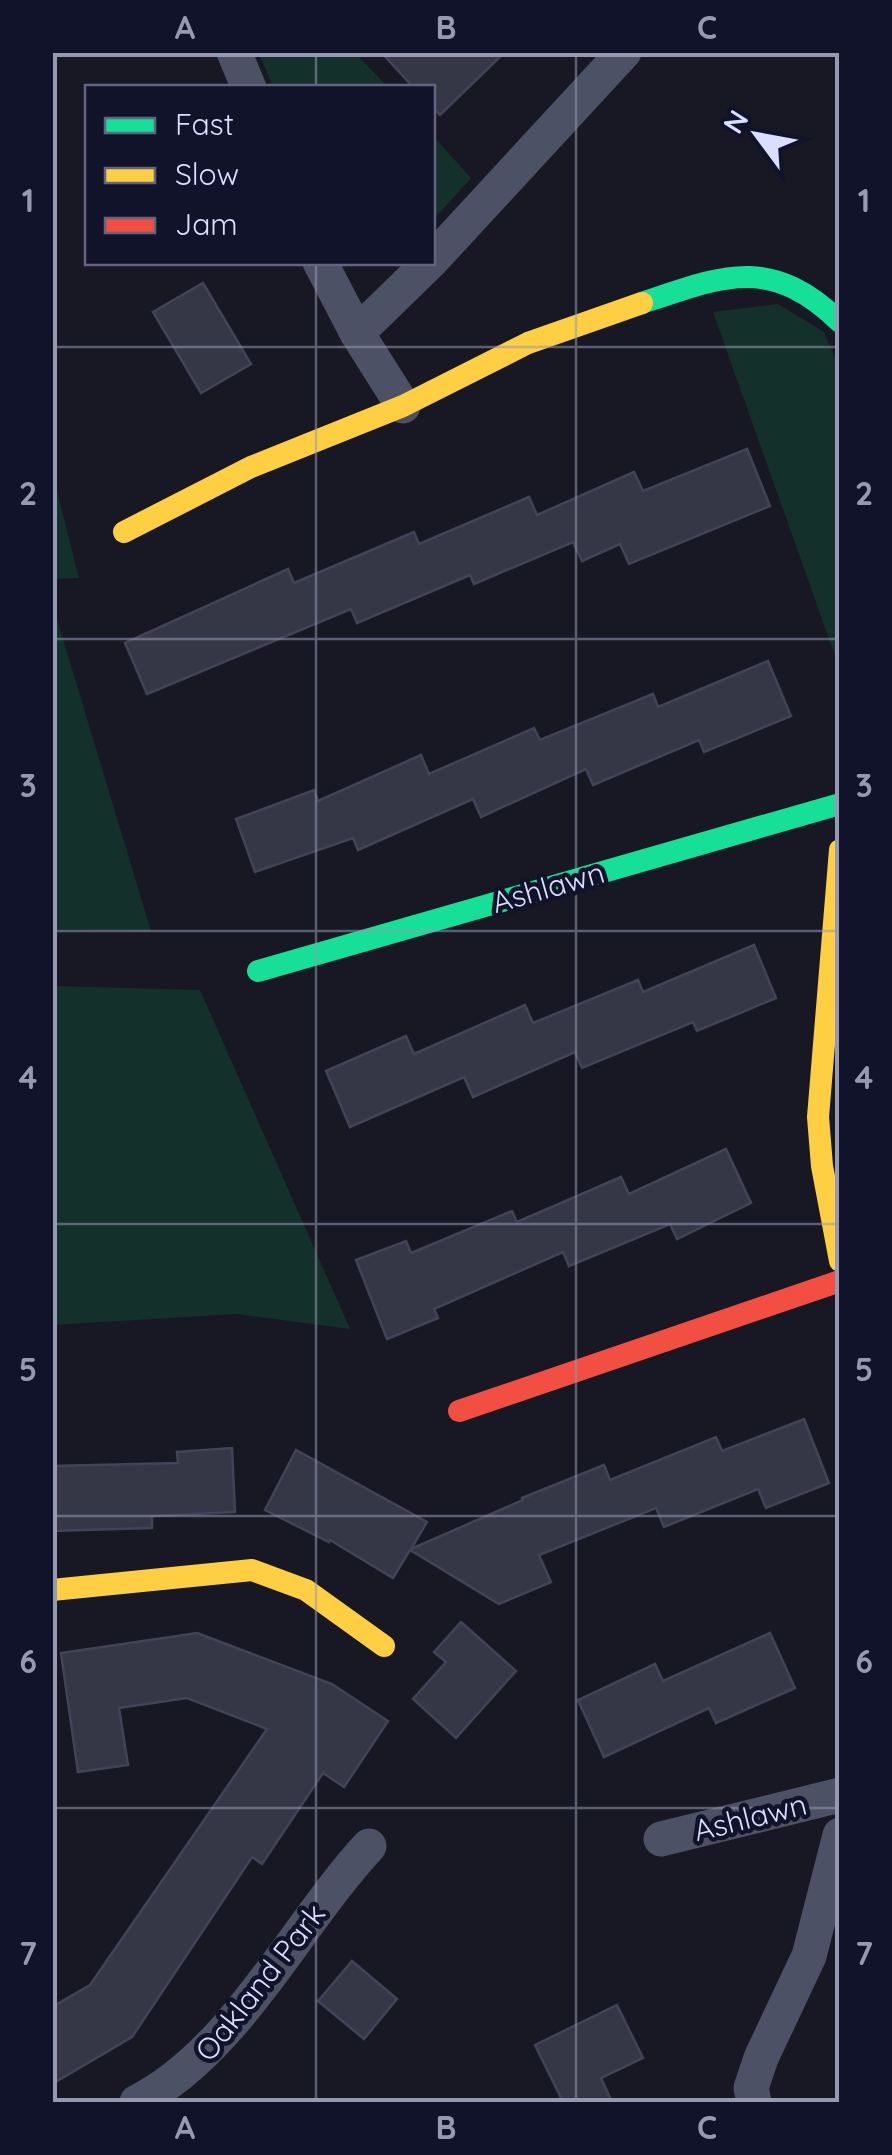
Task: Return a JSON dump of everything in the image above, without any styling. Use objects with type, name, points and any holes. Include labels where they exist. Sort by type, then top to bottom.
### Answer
[{"type":"street","points":[[234,52],[248,85]]},
{"type":"street","points":[[435,258],[624,52]]},
{"type":"street","points":[[322,265],[357,334],[403,406]]},
{"type":"street","points":[[357,334],[428,265]]},
{"type":"street","points":[[124,532],[251,467],[403,406],[528,343],[690,287],[746,274],[786,284],[819,302],[840,322]]},
{"type":"street","name":"Ashlawn","points":[[258,971],[840,804]]},
{"type":"street","points":[[840,850],[818,1117],[822,1166],[840,1260]]},
{"type":"street","points":[[459,1411],[840,1281]]},
{"type":"street","points":[[52,1590],[252,1570],[280,1576],[303,1587],[384,1646]]},
{"type":"street","name":"Ashlawn","points":[[661,1839],[840,1795]]},
{"type":"street","name":"Ashlawn","points":[[754,2102],[751,2088],[761,2058],[809,1956],[840,1835]]},
{"type":"street","name":"Oakland Park","points":[[137,2102],[165,2088],[212,2047],[369,1846]]},
{"type":"green space","points":[[259,53],[355,53],[386,85],[272,85]]},
{"type":"green space","points":[[435,138],[471,178],[435,217]]},
{"type":"green space","points":[[778,304],[824,332],[839,367],[839,667],[713,312]]},
{"type":"green space","points":[[53,475],[79,578],[53,579]]},
{"type":"green space","points":[[53,606],[151,931],[53,929]]},
{"type":"green space","points":[[53,986],[200,990],[350,1329],[236,1314],[53,1325]]},
{"type":"building","points":[[381,52],[505,52],[440,115],[435,110],[435,85],[411,85]]},
{"type":"building","points":[[203,283],[251,364],[201,393],[153,312]]},
{"type":"building","points":[[747,449],[770,506],[629,564],[620,544],[582,561],[573,542],[474,584],[470,575],[357,623],[351,609],[147,694],[125,643],[288,569],[294,583],[414,532],[419,544],[529,497],[537,515],[634,472],[643,491]]},
{"type":"building","points":[[768,661],[791,716],[704,752],[699,740],[593,785],[586,769],[481,817],[473,799],[358,850],[353,838],[255,872],[236,819],[314,790],[318,801],[421,755],[429,774],[534,728],[540,740],[653,694],[658,707]]},
{"type":"building","points":[[754,945],[776,998],[697,1031],[693,1022],[582,1068],[575,1052],[473,1097],[464,1077],[350,1127],[326,1071],[406,1036],[414,1054],[525,1005],[533,1023],[638,980],[643,992]]},
{"type":"building","points":[[726,1149],[751,1203],[677,1239],[670,1224],[569,1266],[563,1252],[434,1309],[438,1318],[387,1339],[356,1260],[406,1241],[411,1253],[512,1211],[517,1222],[621,1177],[629,1194]]},
{"type":"building","points":[[804,1419],[829,1483],[766,1508],[758,1489],[664,1527],[656,1508],[539,1555],[551,1582],[499,1604],[410,1550],[393,1578],[330,1540],[265,1510],[296,1450],[427,1522],[411,1549],[604,1465],[610,1480],[716,1437],[722,1451]]},
{"type":"building","points":[[232,1448],[235,1512],[152,1516],[152,1528],[52,1531],[52,1466],[178,1463],[177,1452]]},
{"type":"building","points":[[461,1622],[516,1671],[456,1738],[413,1699],[446,1662],[434,1652]]},
{"type":"building","points":[[197,1633],[332,1684],[388,1721],[344,1787],[323,1773],[262,1864],[252,1857],[132,2037],[52,2084],[52,2007],[90,1985],[267,1729],[187,1698],[119,1708],[128,1765],[78,1772],[61,1653]]},
{"type":"building","points":[[770,1633],[795,1688],[716,1723],[709,1708],[604,1757],[578,1700],[655,1664],[663,1681]]},
{"type":"building","points":[[352,1961],[397,1999],[364,2039],[318,2001]]},
{"type":"building","points":[[617,2005],[643,2058],[601,2078],[612,2102],[563,2102],[535,2045]]},
{"type":"traffic: fast","points":[[642,303],[723,279],[768,279],[815,301],[840,322]]},
{"type":"traffic: fast","points":[[258,971],[840,804]]},
{"type":"traffic: slow","points":[[124,532],[251,467],[403,406],[528,343],[642,303]]},
{"type":"traffic: slow","points":[[840,850],[818,1117],[822,1166],[840,1261]]},
{"type":"traffic: slow","points":[[52,1590],[252,1570],[306,1590],[384,1646]]},
{"type":"traffic: jam","points":[[459,1411],[840,1281]]}]
